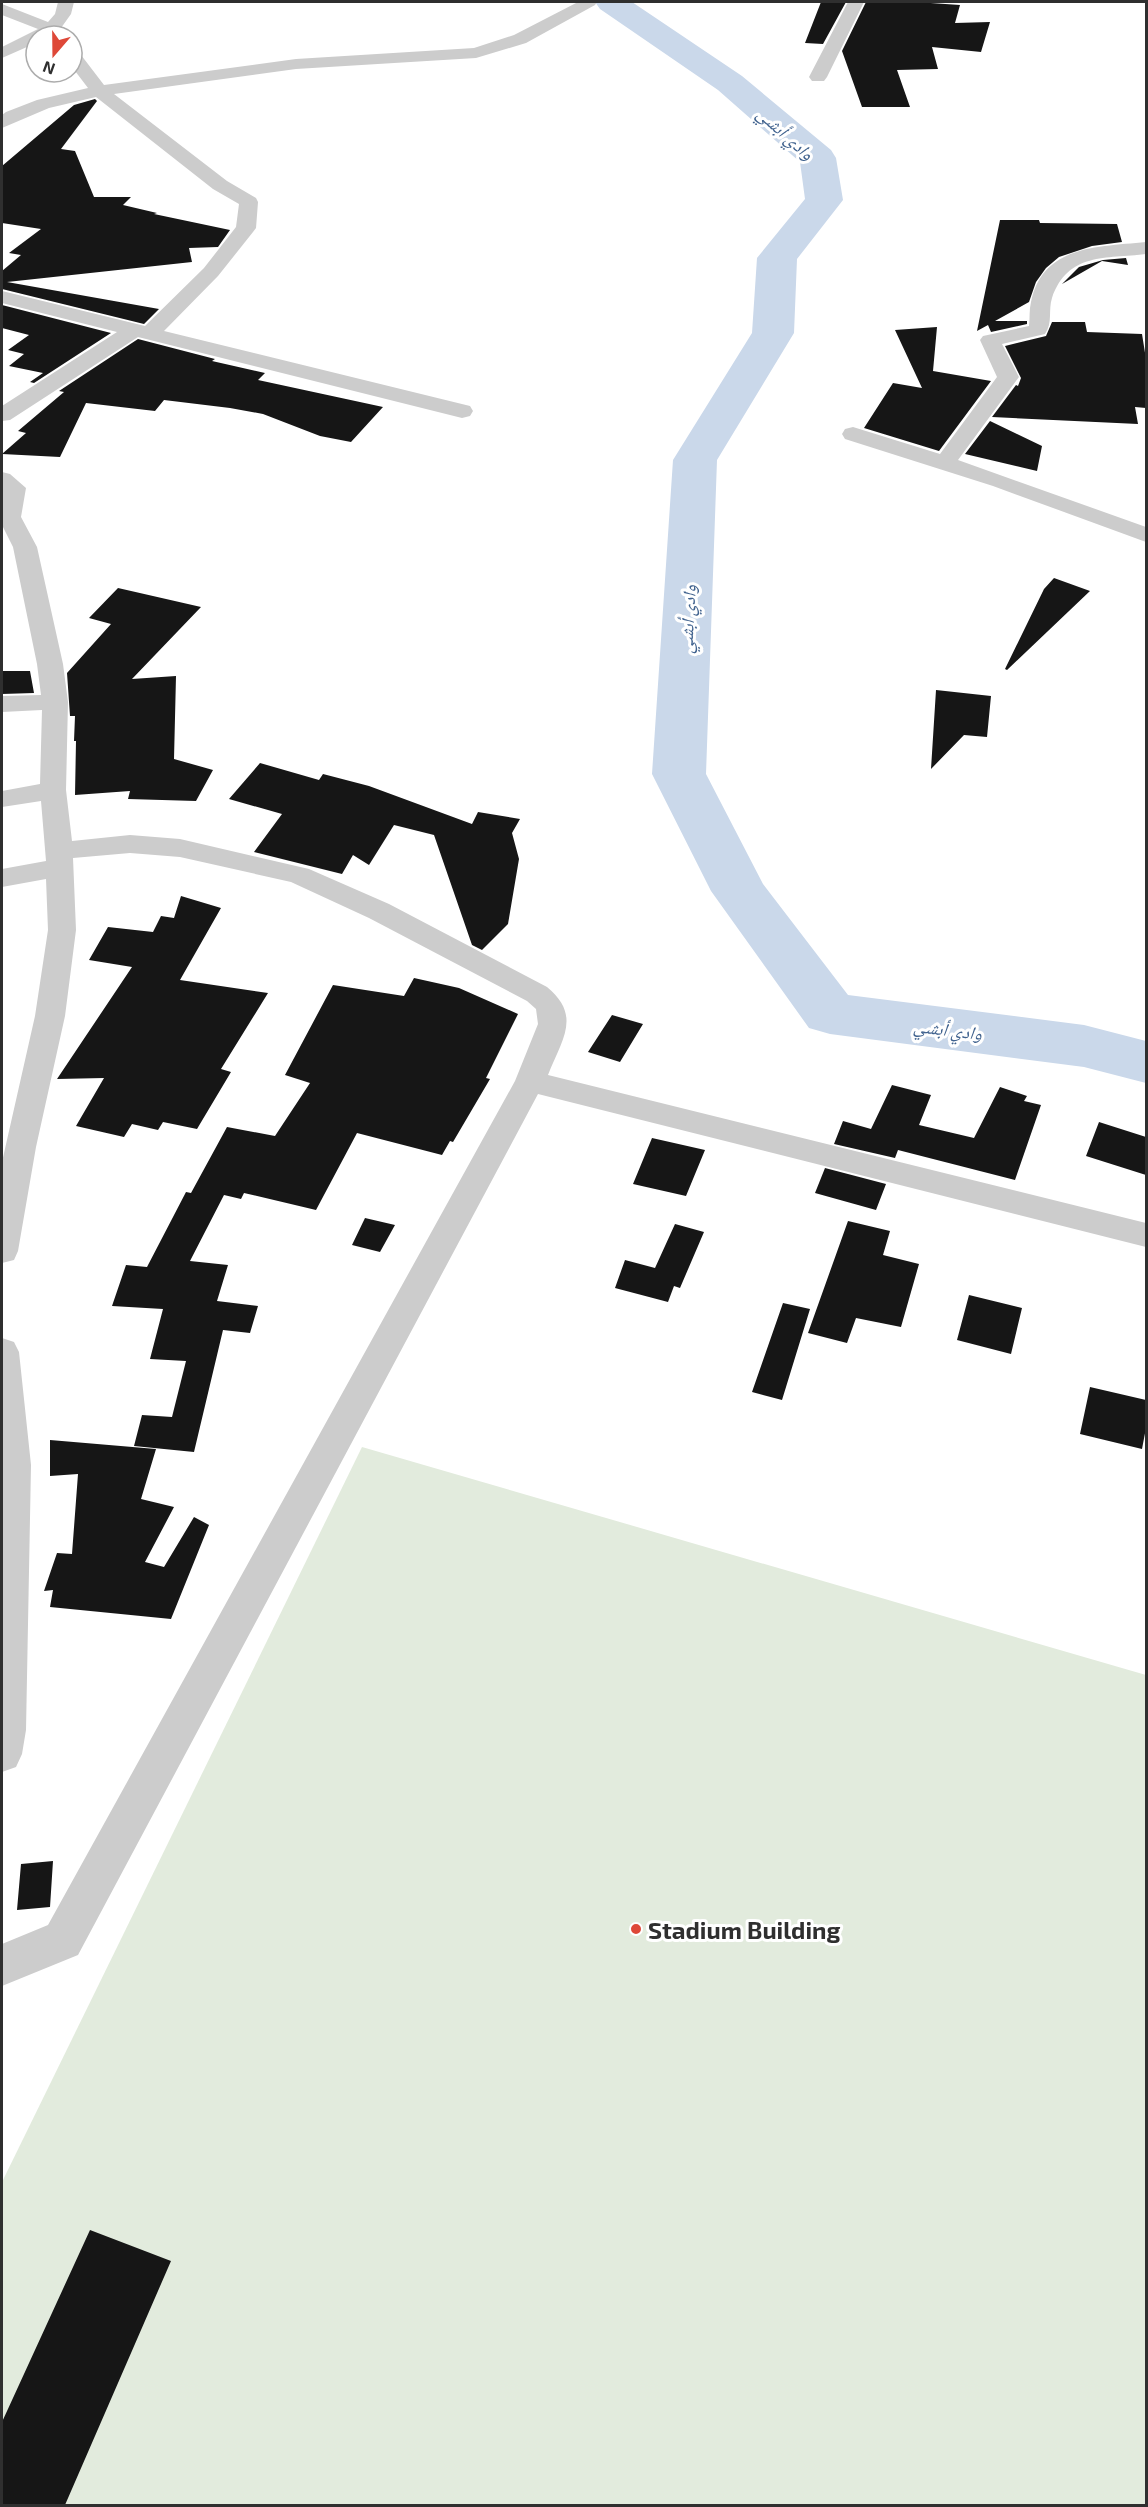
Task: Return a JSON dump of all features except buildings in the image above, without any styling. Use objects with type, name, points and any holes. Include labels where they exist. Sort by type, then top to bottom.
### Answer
[{"type":"street","points":[[59,24],[66,9],[66,2]]},
{"type":"street","points":[[2,123],[12,116],[43,104],[99,91],[296,64],[476,53],[520,39],[589,2]]},
{"type":"street","points":[[818,77],[856,2]]},
{"type":"street","points":[[2,9],[35,24]]},
{"type":"street","points":[[2,53],[24,42]]},
{"type":"street","points":[[2,415],[142,332],[211,272],[246,228],[249,202],[220,185],[99,91],[84,71]]},
{"type":"street","points":[[945,462],[1008,377],[990,340],[1038,330],[1042,295],[1063,264],[1074,256],[1146,248]]},
{"type":"street","points":[[2,297],[462,411]]},
{"type":"street","points":[[853,434],[945,462],[1077,507],[1146,535]]},
{"type":"street","points":[[2,479],[15,488],[9,518],[13,543],[50,664],[55,702],[52,790],[60,859],[62,930],[50,1016],[11,1146],[2,1251]]},
{"type":"street","points":[[2,704],[55,702]]},
{"type":"street","points":[[2,798],[52,790]]},
{"type":"street","points":[[2,878],[60,859],[130,844],[180,848],[299,875],[379,911],[537,994],[550,1005],[553,1024],[530,1082],[63,1940],[2,1965]]},
{"type":"street","points":[[530,1082],[1146,1235]]},
{"type":"street","points":[[2,1352],[7,1466],[3,1738]]},
{"type":"shaded area","name":"Stadium Building","points":[[362,1447],[1146,1675],[1146,2505],[2,2505],[2,2182]]},
{"type":"waterway","name":"وادي أبشي","points":[[611,2],[730,83],[818,158],[824,200],[777,258],[773,333],[695,460],[679,774],[739,891],[830,1013],[1084,1046],[1146,1062]]},
{"type":"place","name":"Stadium Building","points":[[636,1929]]}]
